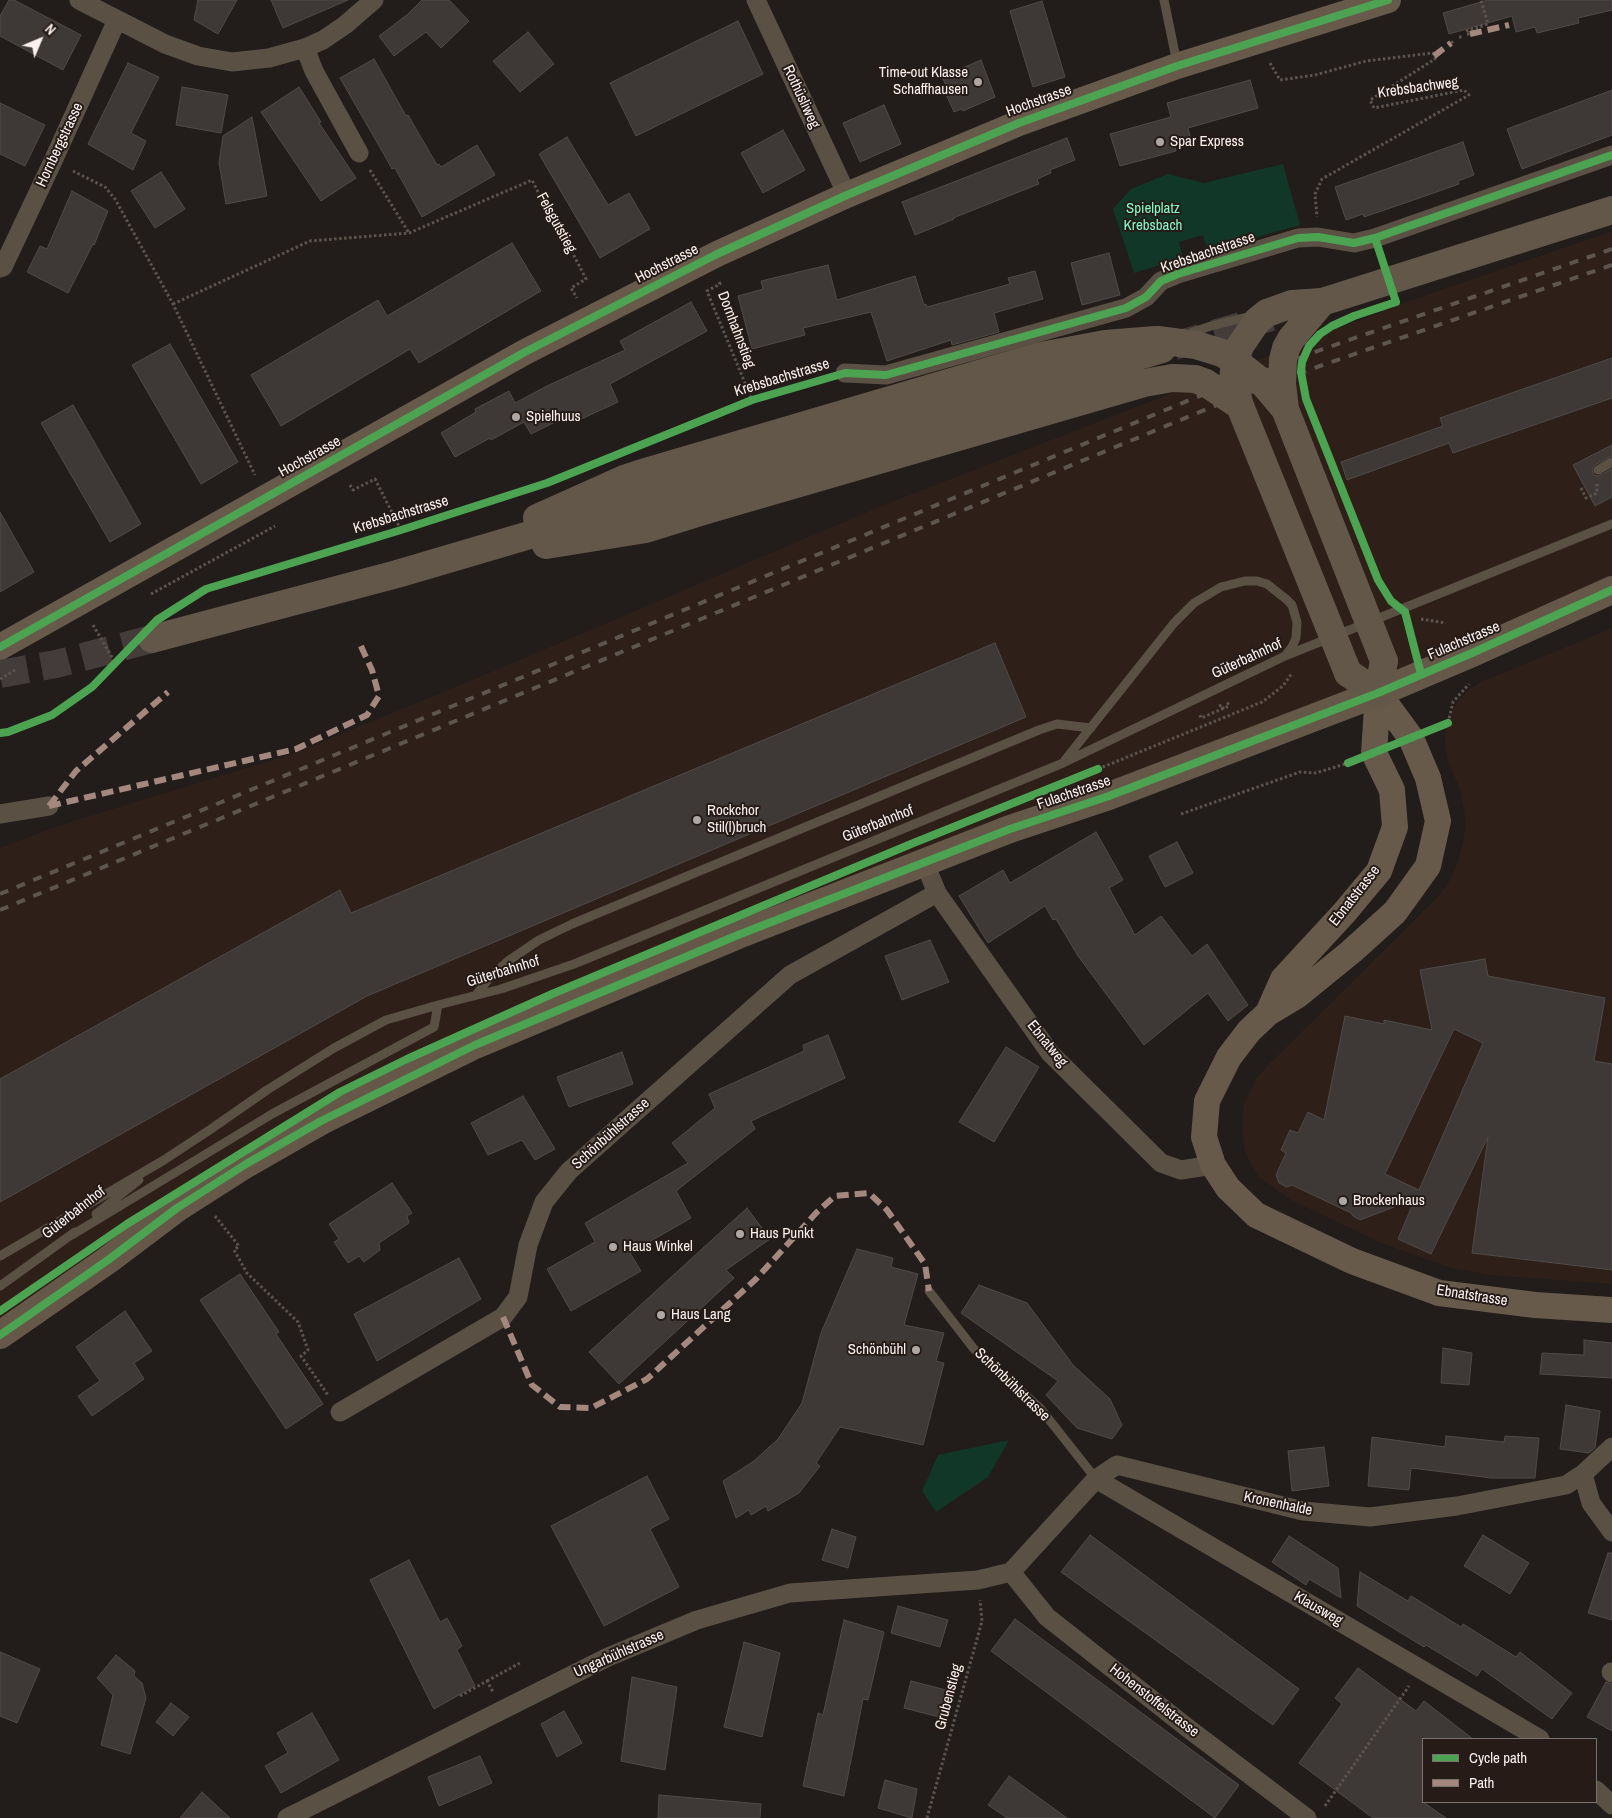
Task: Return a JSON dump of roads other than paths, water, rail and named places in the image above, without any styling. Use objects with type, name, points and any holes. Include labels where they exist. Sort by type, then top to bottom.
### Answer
[{"type":"highway","points":[[1322,302],[1296,331],[1286,348],[1282,378],[1285,409],[1384,660],[1378,693],[1348,673],[1240,406],[1233,381],[1235,360],[1240,346],[1257,322],[1267,313],[1292,304],[1322,302],[1612,210]]},
{"type":"highway","points":[[443,560],[624,478],[1041,356],[1121,341],[1158,340],[1171,346]]},
{"type":"highway","points":[[152,639],[443,560],[1171,346],[1208,347],[1235,360],[1262,382],[1285,409]]},
{"type":"highway","points":[[443,560],[646,529],[1159,379],[1184,377],[1194,379],[1221,392],[1240,406]]},
{"type":"main road","name":"Fulachstrasse","points":[[0,1335],[108,1260],[192,1198],[246,1164],[321,1121],[475,1045],[738,935],[1010,830],[1135,787],[1378,693],[1472,654],[1612,590]]},
{"type":"street","points":[[79,0],[165,44],[198,56],[232,62],[269,58],[305,48],[323,40],[345,25],[374,0]]},
{"type":"street","name":"Rothüsliweg","points":[[756,0],[847,195]]},
{"type":"street","name":"Hochstrasse","points":[[0,647],[525,352],[717,254],[847,195],[1019,123],[1177,66],[1388,0]]},
{"type":"street","name":"Hornbergstrasse","points":[[0,268],[3,267],[117,20]]},
{"type":"street","points":[[305,48],[314,71],[359,153]]},
{"type":"street","name":"Krebsbachstrasse","points":[[846,372],[886,375],[1126,308],[1146,297],[1161,281],[1178,274],[1298,238],[1318,238],[1354,243],[1375,238],[1612,155]]},
{"type":"street","name":"Ebnatstrasse","points":[[1378,693],[1411,738],[1428,778],[1438,821],[1428,866],[1395,912],[1359,945],[1298,995],[1268,1013],[1249,1031],[1229,1057],[1207,1101],[1204,1137],[1213,1165],[1228,1188],[1256,1215],[1352,1261],[1430,1290],[1439,1293],[1535,1305],[1612,1310]]},
{"type":"street","name":"Ebnatstrasse","points":[[1268,1013],[1283,979],[1344,913],[1379,871],[1394,827],[1392,790],[1374,753],[1378,693]]},
{"type":"street","points":[[0,814],[49,806]]},
{"type":"street","name":"Ebnatweg","points":[[925,864],[937,893],[1050,1053],[1161,1163],[1181,1170],[1213,1165]]},
{"type":"street","name":"Schönbühlstrasse","points":[[340,1412],[503,1317],[518,1296],[528,1245],[544,1202],[569,1171],[790,976],[937,893]]},
{"type":"street","name":"Kronenhalde","points":[[1012,1572],[1096,1479],[1117,1465],[1302,1511],[1370,1517],[1457,1506],[1566,1484],[1582,1474],[1612,1447]]},
{"type":"street","points":[[1582,1474],[1592,1503],[1612,1532]]},
{"type":"street","name":"Klausweg","points":[[1096,1479],[1538,1738]]},
{"type":"street","name":"Ungarbühlstrasse","points":[[287,1818],[608,1657],[697,1620],[790,1593],[978,1580],[1012,1572]]},
{"type":"street","name":"Hohenstoffelstrasse","points":[[1012,1572],[1047,1616],[1189,1729],[1314,1814]]},
{"type":"street","points":[[1597,1791],[1612,1805]]},
{"type":"lane","points":[[1164,0],[1177,66]]},
{"type":"lane","points":[[1171,346],[1193,332],[1267,313]]},
{"type":"lane","points":[[1598,470],[1612,462]]},
{"type":"lane","name":"Güterbahnhof","points":[[0,1256],[164,1160],[267,1090],[334,1048],[386,1020],[501,989],[574,964],[1063,763],[1285,656],[1612,524]]},
{"type":"lane","points":[[1063,763],[1180,617],[1194,603],[1221,587],[1245,581],[1257,581],[1267,584],[1292,605],[1296,613],[1297,630],[1292,647],[1285,656]]},
{"type":"lane","points":[[476,995],[490,976],[508,961],[539,940],[572,924],[1039,730],[1057,724],[1091,728]]},
{"type":"lane","points":[[72,1234],[272,1114],[434,1027],[438,1005]]},
{"type":"lane","name":"Güterbahnhof","points":[[0,1286],[72,1234],[164,1160]]},
{"type":"lane","name":"Schönbühlstrasse","points":[[929,1290],[974,1350],[1040,1408],[1096,1479]]},
{"type":"tunnel","points":[[1174,346],[1271,317]]},
{"type":"tunnel","points":[[0,674],[56,664],[152,639]]},
{"type":"railway","points":[[0,894],[1192,399],[1323,349],[1612,249]]},
{"type":"railway","points":[[0,910],[1207,409],[1317,367],[1612,265]]},
{"type":"place","name":"Time-out Klasse Schaffhausen","points":[[978,82]]},
{"type":"place","name":"Spar Express","points":[[1160,142]]},
{"type":"place","name":"Spielhuus","points":[[516,417]]},
{"type":"place","name":"Rockchor Stil(l)bruch","points":[[697,820]]},
{"type":"place","name":"Brockenhaus","points":[[1343,1201]]},
{"type":"place","name":"Haus Punkt","points":[[740,1234]]},
{"type":"place","name":"Haus Winkel","points":[[613,1247]]},
{"type":"place","name":"Haus Lang","points":[[661,1315]]},
{"type":"place","name":"Schönbühl","points":[[916,1350]]},
{"type":"park label","name":"Spielplatz Krebsbach","points":[[1153,218]]}]
